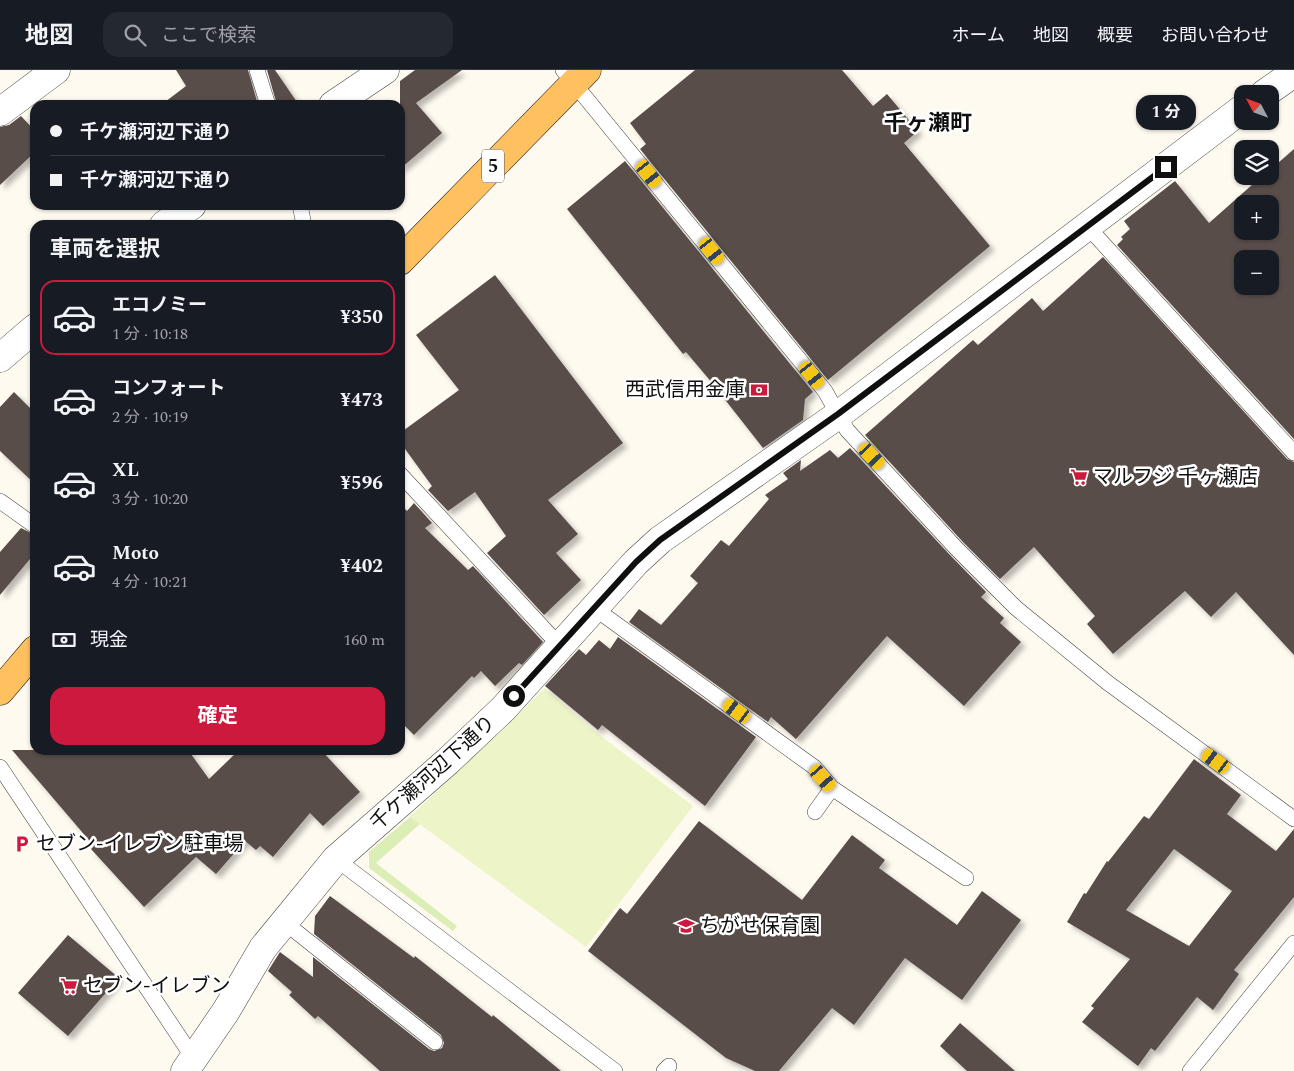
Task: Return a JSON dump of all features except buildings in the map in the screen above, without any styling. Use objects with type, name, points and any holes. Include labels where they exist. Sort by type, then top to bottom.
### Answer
[{"type":"main road","name":"5","points":[[405,257],[575,74]]},
{"type":"main road","points":[[0,691],[30,656]]},
{"type":"street","points":[[0,112],[56,70]]},
{"type":"street","points":[[340,100],[385,70]]},
{"type":"street","points":[[1277,85],[1294,73]]},
{"type":"street","name":"千ケ瀬河辺下通り","points":[[190,1065],[226,1011],[263,948],[336,860],[455,755],[503,709],[636,562],[660,540],[838,414],[1234,116]]},
{"type":"street","points":[[171,220],[185,210]]},
{"type":"street","points":[[0,358],[30,332]]},
{"type":"lane","points":[[257,70],[266,100]]},
{"type":"lane","points":[[575,74],[825,390],[847,430],[956,548],[1016,608],[1108,683],[1294,819]]},
{"type":"lane","points":[[1088,226],[1294,453]]},
{"type":"lane","points":[[405,479],[560,646]]},
{"type":"lane","points":[[0,501],[30,522]]},
{"type":"lane","points":[[594,608],[814,767],[832,788],[966,878]]},
{"type":"lane","points":[[0,767],[190,1065]]},
{"type":"lane","points":[[815,812],[832,788]]},
{"type":"lane","points":[[336,860],[615,1071]]},
{"type":"lane","points":[[284,922],[435,1042]]},
{"type":"lane","points":[[1190,1071],[1294,943]]},
{"type":"green space","points":[[545,688],[589,727],[693,806],[586,947],[410,817]]},
{"type":"green space","points":[[498,734],[417,822],[420,824],[376,863],[457,926],[453,931],[369,868],[369,852],[410,817]]},
{"type":"place","name":"西武信用金庫","points":[[759,390]]},
{"type":"place","name":"マルフジ 千ヶ瀬店","points":[[1079,477]]},
{"type":"place","name":"セブン-イレブン駐車場","points":[[22,844]]},
{"type":"place","name":"ちがせ保育園","points":[[686,926]]},
{"type":"place","name":"セブン-イレブン","points":[[69,986]]},
{"type":"district","name":"千ヶ瀬町","points":[[928,123]]},
{"type":"route","points":[[514,696],[636,562],[660,540],[838,414],[1166,167]]}]
